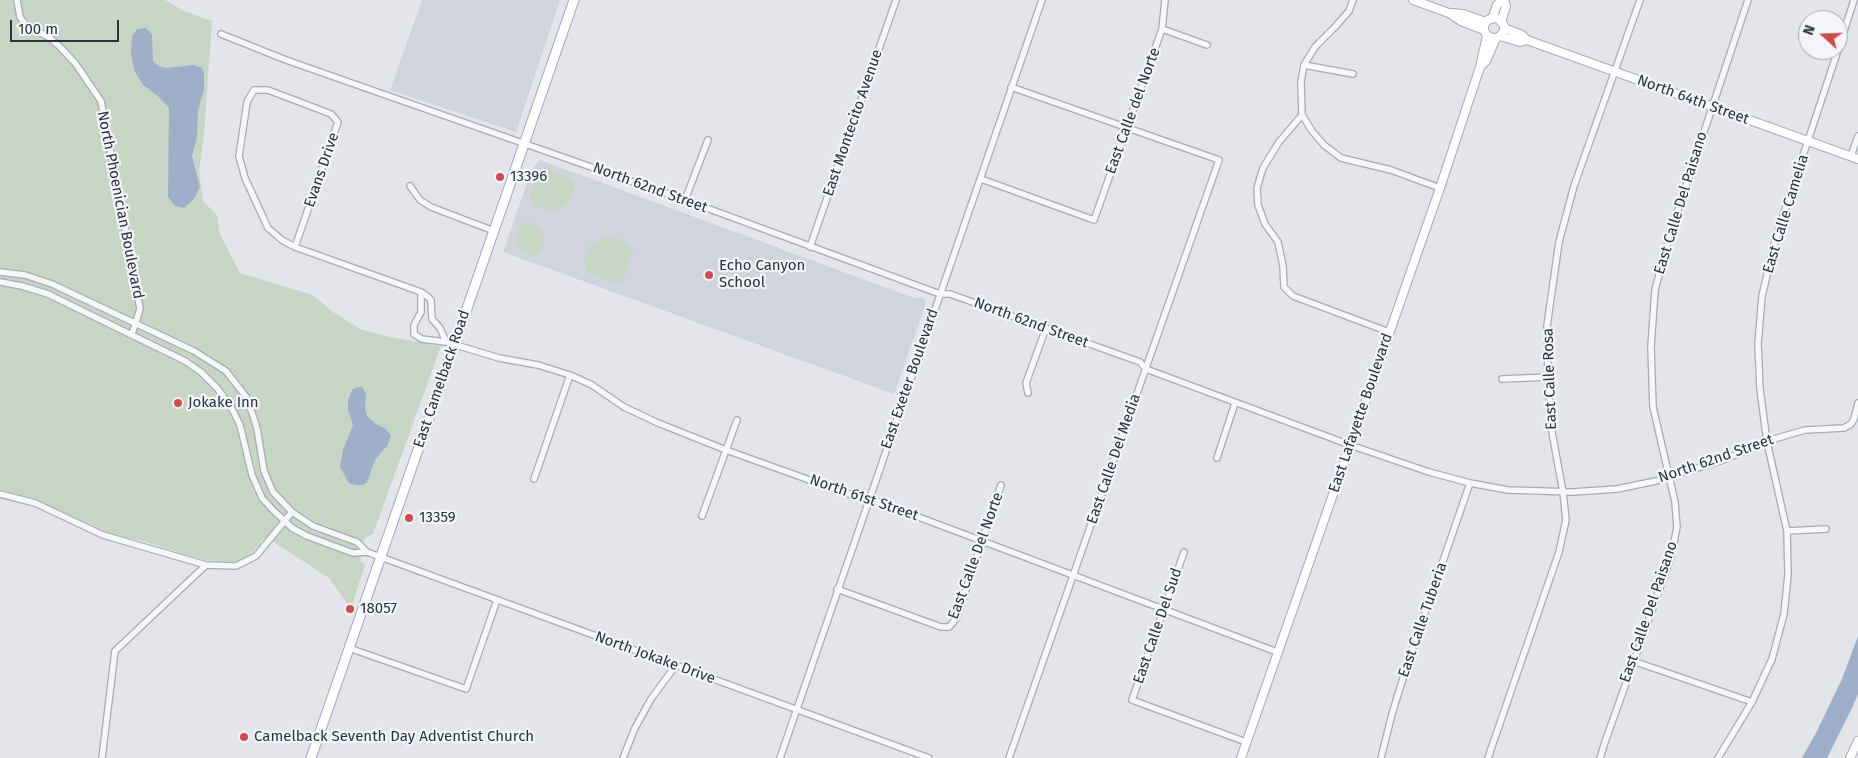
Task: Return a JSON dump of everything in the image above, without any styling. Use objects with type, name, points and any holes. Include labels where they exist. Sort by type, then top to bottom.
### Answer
[{"type":"main road","name":"East Camelback Road","points":[[310,758],[381,557],[450,344],[494,231],[574,0]]},
{"type":"street","name":"North Phoenician Boulevard","points":[[17,0],[20,17],[25,24],[60,46],[101,101],[140,309],[132,334]]},
{"type":"street","name":"East Montecito Avenue","points":[[810,247],[896,0]]},
{"type":"street","name":"East Exeter Boulevard","points":[[780,758],[1042,0]]},
{"type":"street","name":"East Calle del Norte","points":[[981,179],[1094,220],[1162,29],[1165,0]]},
{"type":"street","points":[[1353,0],[1348,11],[1336,27],[1314,47],[1304,65],[1301,82],[1302,115],[1324,145],[1341,158],[1390,170],[1440,188]]},
{"type":"street","points":[[1413,0],[1449,13],[1460,21],[1487,27]]},
{"type":"street","name":"East Lafayette Boulevard","points":[[1241,758],[1440,188],[1480,67],[1487,27],[1498,5],[1503,0],[1506,6],[1503,25],[1486,61],[1480,67]]},
{"type":"street","name":"East Calle Rosa","points":[[1488,758],[1559,552],[1566,520],[1564,492],[1552,432],[1548,377],[1547,326],[1560,242],[1574,186],[1640,0]]},
{"type":"street","name":"East Calle Del Paisano","points":[[1600,758],[1671,557],[1677,527],[1676,502],[1653,406],[1650,347],[1655,290],[1670,234],[1711,106],[1748,0]]},
{"type":"street","name":"East Calle Camelia","points":[[1848,19],[1854,0]]},
{"type":"street","name":"North 64th Street","points":[[1487,27],[1503,25],[1522,35],[1527,40],[1854,158]]},
{"type":"street","name":"North 64th Street","points":[[1487,27],[1498,37],[1520,42],[1527,40]]},
{"type":"street","points":[[1162,29],[1207,44]]},
{"type":"street","name":"North 62nd Street","points":[[221,34],[286,60],[685,200],[940,294],[950,294],[1140,362],[1146,369],[1350,445],[1429,472],[1470,483],[1508,490],[1564,492],[1616,489],[1669,478],[1720,462],[1767,442],[1805,430],[1844,428],[1851,424],[1854,419],[1858,403]]},
{"type":"street","name":"East Calle Camelia","points":[[1718,758],[1752,702],[1772,659],[1784,614],[1788,575],[1787,530],[1767,442],[1760,389],[1758,344],[1762,296],[1776,237],[1835,60]]},
{"type":"street","points":[[1304,65],[1353,74]]},
{"type":"street","points":[[1011,87],[1126,128]]},
{"type":"street","name":"Evans Drive","points":[[295,247],[338,122],[331,114],[268,90],[254,90],[247,102],[239,156],[245,178],[268,228],[282,240],[295,247],[421,292]]},
{"type":"street","points":[[1302,115],[1275,149],[1263,168],[1257,188],[1258,205],[1265,224],[1278,242],[1283,266],[1284,287],[1294,296],[1390,332]]},
{"type":"street","name":"East Calle Del Media","points":[[1009,758],[1219,160],[1126,128]]},
{"type":"street","points":[[1854,158],[1858,136]]},
{"type":"street","points":[[685,200],[708,140]]},
{"type":"street","points":[[410,186],[420,200],[431,208],[494,231]]},
{"type":"street","name":"North Phoenician Boulevard","points":[[0,272],[20,274],[52,284],[194,351],[226,372],[247,398],[257,428],[264,471],[273,492],[292,512],[313,526],[357,542],[367,552]]},
{"type":"street","name":"North Phoenician Boulevard","points":[[0,282],[48,294],[186,361],[201,372],[217,388],[231,407],[240,424],[252,474],[262,498],[284,522],[307,536],[353,553],[367,552],[381,557]]},
{"type":"street","points":[[432,319],[430,300],[428,296],[421,292],[421,312],[414,325],[414,334],[422,339],[450,344]]},
{"type":"street","points":[[418,318],[426,315],[432,319],[450,344]]},
{"type":"street","points":[[1028,393],[1026,383],[1046,328]]},
{"type":"street","name":"North 61st Street","points":[[450,344],[499,358],[554,369],[592,385],[624,407],[643,417],[726,450],[868,501],[876,501],[1277,652]]},
{"type":"street","points":[[534,479],[570,375]]},
{"type":"street","points":[[1502,379],[1548,377]]},
{"type":"street","points":[[1217,458],[1236,402]]},
{"type":"street","points":[[702,516],[737,420]]},
{"type":"street","name":"East Calle Tuberia","points":[[1381,758],[1408,662],[1470,483]]},
{"type":"street","name":"East Calle Del Norte","points":[[837,589],[941,627],[949,627],[956,619],[1001,485]]},
{"type":"street","points":[[0,494],[35,503],[103,535],[206,565],[236,566],[256,556],[292,512]]},
{"type":"street","points":[[1787,530],[1826,529]]},
{"type":"street","name":"East Calle Del Sud","points":[[1184,552],[1132,700],[1246,742]]},
{"type":"street","name":"North Jokake Drive","points":[[381,557],[929,758]]},
{"type":"street","points":[[102,758],[115,651],[206,565]]},
{"type":"street","points":[[349,648],[466,689],[497,600]]},
{"type":"street","points":[[1633,661],[1752,702]]},
{"type":"street","points":[[623,758],[639,720],[676,665]]},
{"type":"street","points":[[1850,758],[1858,742]]},
{"type":"shaded area","points":[[422,0],[560,0],[516,132],[390,90]]},
{"type":"shaded area","name":"Echo Canyon School","points":[[540,160],[914,298],[923,298],[926,303],[894,394],[503,252],[532,169]]},
{"type":"green space","points":[[0,0],[165,0],[184,11],[212,21],[204,135],[199,171],[203,201],[217,215],[219,232],[240,273],[313,295],[333,312],[360,329],[385,336],[441,346],[373,534],[365,538],[360,561],[365,564],[351,609],[329,578],[266,537],[252,553],[239,561],[206,560],[112,534],[36,500],[0,491]]},
{"type":"green space","points":[[547,169],[571,178],[574,182],[574,193],[571,199],[562,208],[556,210],[542,209],[536,206],[529,198],[538,174]]},
{"type":"green space","points":[[521,223],[533,223],[544,233],[545,244],[536,257],[518,250],[515,241]]},
{"type":"green space","points":[[605,237],[621,239],[634,249],[623,282],[617,284],[587,273],[584,260],[586,253],[590,246]]},
{"type":"water","points":[[146,28],[152,34],[153,61],[158,66],[166,68],[194,65],[202,68],[204,72],[204,90],[198,110],[197,138],[192,156],[200,187],[194,199],[184,208],[175,206],[168,197],[169,108],[159,97],[143,85],[134,70],[131,52],[132,37],[137,29]]},
{"type":"water","points":[[362,387],[366,394],[365,408],[367,416],[376,424],[386,429],[391,436],[387,446],[375,460],[367,482],[363,485],[349,483],[340,467],[343,450],[353,425],[348,410],[348,400],[352,390]]},
{"type":"water","points":[[1858,636],[1858,694],[1852,708],[1827,758],[1802,758],[1842,679]]},
{"type":"place","name":"13396","points":[[500,177]]},
{"type":"place","name":"Echo Canyon School","points":[[709,275]]},
{"type":"place","name":"Jokake Inn","points":[[178,403]]},
{"type":"place","name":"13359","points":[[409,518]]},
{"type":"place","name":"18057","points":[[350,609]]},
{"type":"place","name":"Camelback Seventh Day Adventist Church","points":[[244,737]]}]
